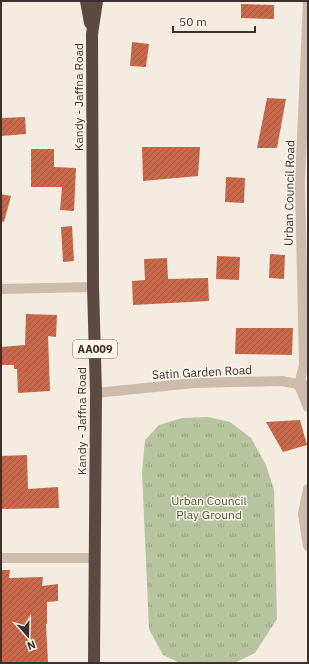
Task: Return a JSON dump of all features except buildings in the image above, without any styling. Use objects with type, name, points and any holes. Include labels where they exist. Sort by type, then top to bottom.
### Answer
[{"type":"highway","name":"Kandy - Jaffna Road","points":[[86,1],[92,34]]},
{"type":"highway","name":"Kandy - Jaffna Road","points":[[94,663],[96,392],[93,287],[92,34],[97,1]]},
{"type":"street","name":"Urban Council Road","points":[[303,385],[304,365],[300,183],[308,1]]},
{"type":"street","points":[[1,289],[93,287]]},
{"type":"street","name":"Satin Garden Road","points":[[96,392],[194,383],[282,381],[303,385]]},
{"type":"street","points":[[303,385],[308,407]]},
{"type":"street","points":[[308,489],[303,514],[308,546]]},
{"type":"street","points":[[1,558],[95,558]]},
{"type":"green space","name":"Urban Council Play Ground","points":[[208,417],[230,422],[251,438],[266,465],[274,490],[277,619],[255,653],[234,663],[180,663],[163,655],[149,629],[142,472],[145,440],[159,425],[182,418]]}]
